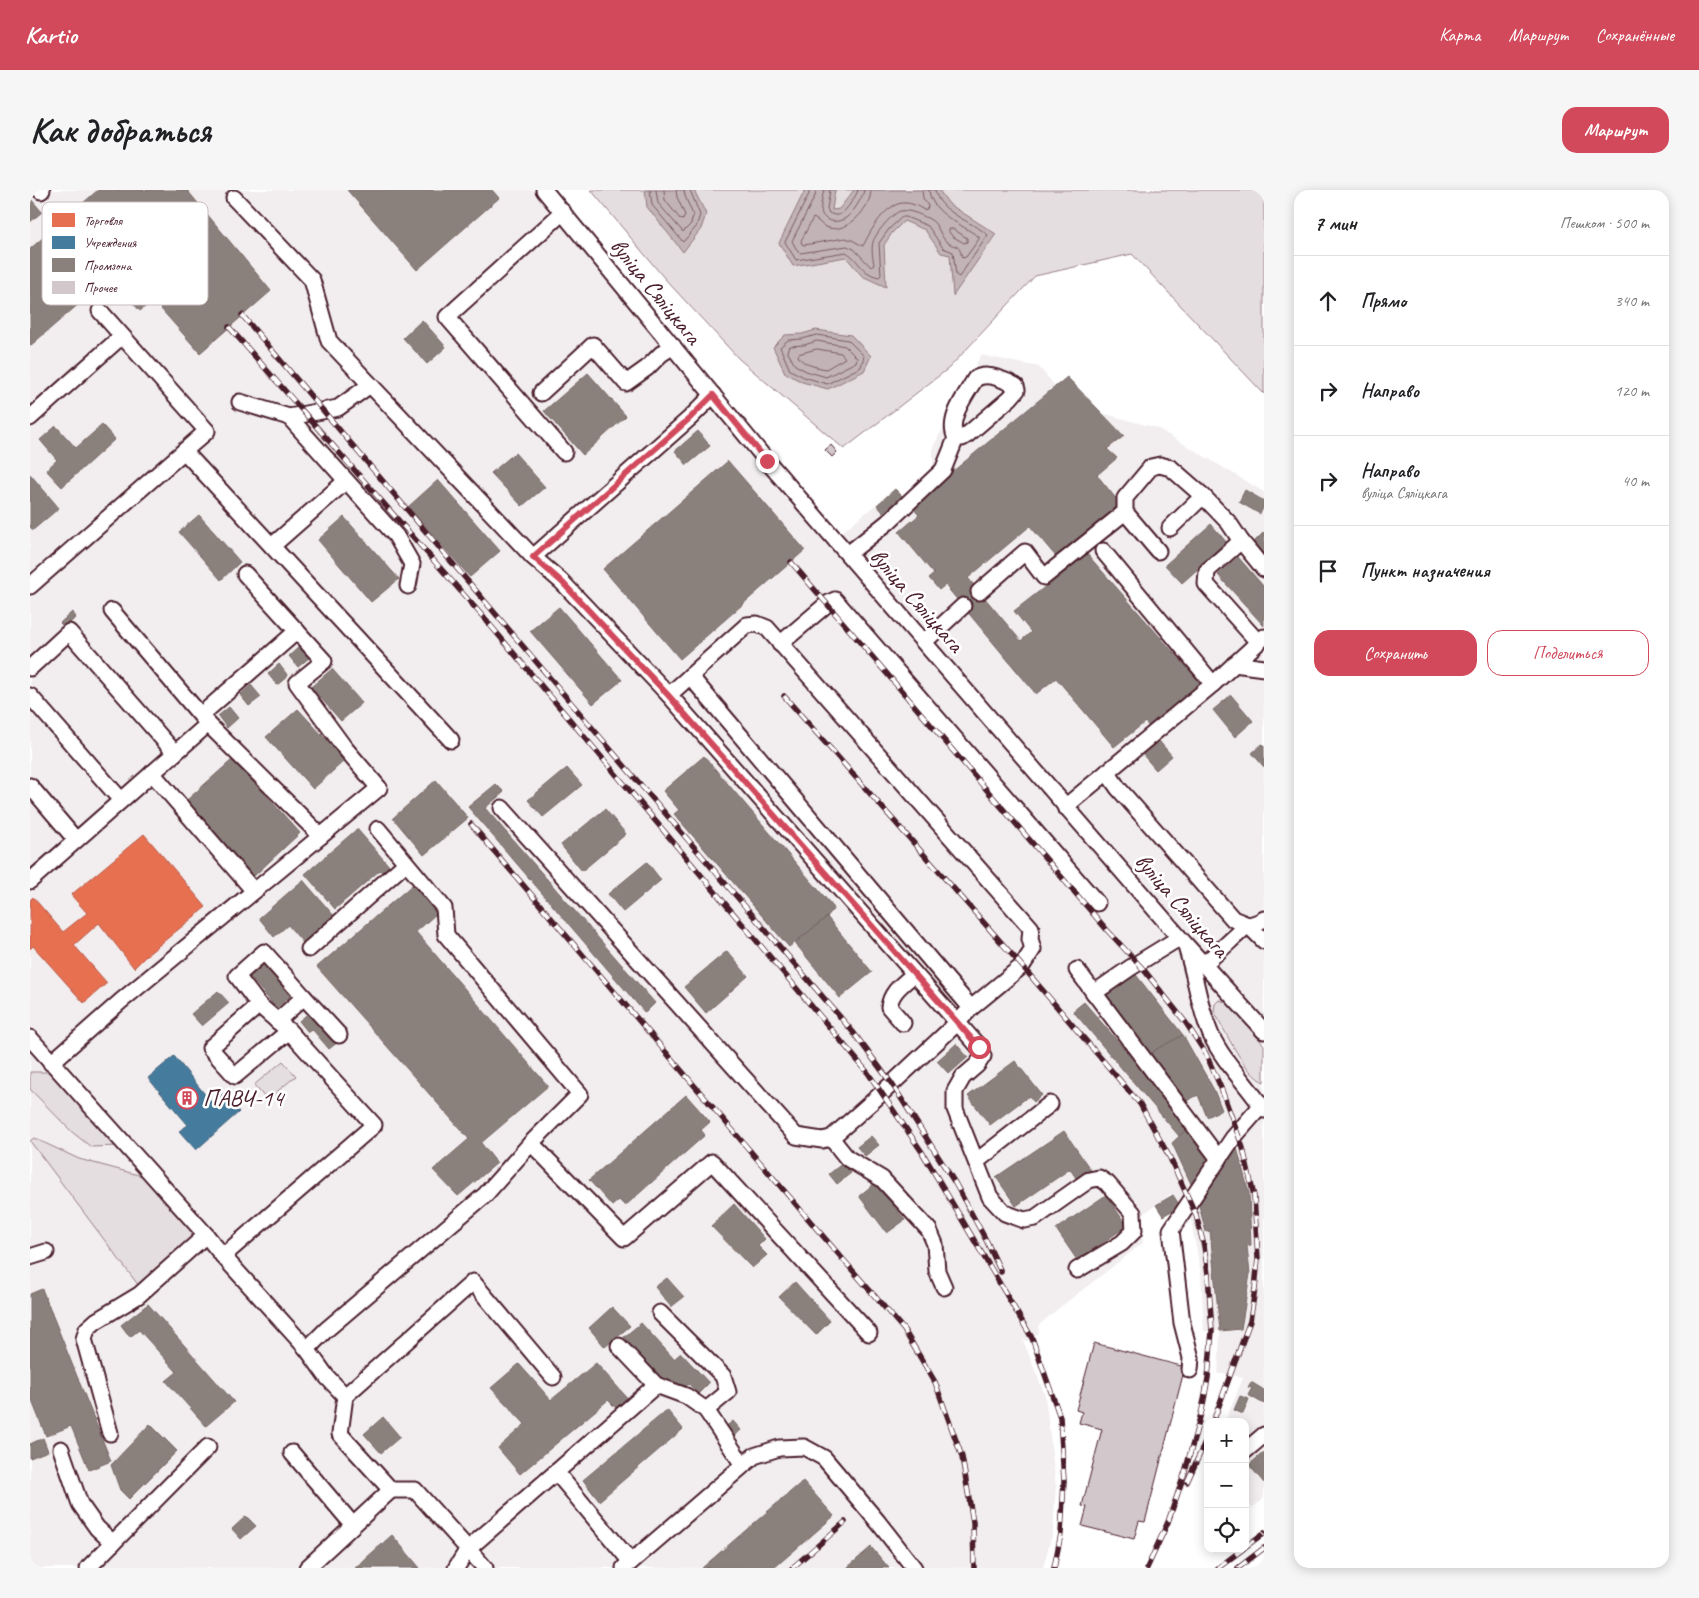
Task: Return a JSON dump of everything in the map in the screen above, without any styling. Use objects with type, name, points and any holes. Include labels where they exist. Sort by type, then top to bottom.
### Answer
[{"type":"street","name":"вуліца Сяліцкага","points":[[544,190],[767,461],[1182,941],[1264,1031]]},
{"type":"street","points":[[234,198],[312,280],[329,341],[533,557],[562,582],[668,695],[979,1047],[983,1056],[977,1065],[963,1077],[955,1091],[955,1109],[990,1197],[1005,1213],[1024,1220],[1035,1218],[1089,1180],[1100,1178],[1107,1183],[1133,1213],[1134,1231],[1122,1243],[1077,1270]]},
{"type":"street","points":[[563,212],[447,317],[564,452]]},
{"type":"street","points":[[30,586],[207,431],[100,311]]},
{"type":"street","points":[[30,418],[122,336]]},
{"type":"street","points":[[541,393],[593,345],[626,383],[673,346]]},
{"type":"street","points":[[980,376],[986,376],[1016,386],[1017,390],[1010,398],[967,435],[962,438],[956,438],[952,432],[953,419],[975,379],[980,376]]},
{"type":"street","points":[[240,402],[289,417],[338,408],[370,385]]},
{"type":"street","points":[[533,557],[690,418],[713,395]]},
{"type":"street","points":[[289,417],[396,536],[412,564],[408,586]]},
{"type":"street","points":[[848,554],[888,522],[943,470],[956,438]]},
{"type":"street","points":[[184,451],[451,740]]},
{"type":"street","points":[[1158,551],[1126,512],[1125,498],[1151,467],[1160,465],[1171,468],[1203,496],[1229,523],[1264,569]]},
{"type":"street","points":[[272,546],[346,481]]},
{"type":"street","points":[[1170,528],[1203,496]]},
{"type":"street","points":[[979,592],[1025,552],[1044,576],[1126,512]]},
{"type":"street","points":[[1065,806],[1214,684],[1261,640],[1206,584],[1207,571],[1241,541]]},
{"type":"street","points":[[1104,551],[1214,684]]},
{"type":"street","points":[[51,1063],[121,1001],[378,788],[344,748],[297,683],[324,660],[245,574]]},
{"type":"street","points":[[780,644],[827,604],[835,600],[1097,903]]},
{"type":"street","points":[[924,642],[963,606]]},
{"type":"street","points":[[112,611],[204,719],[321,836]]},
{"type":"street","points":[[502,808],[796,1136],[822,1140],[831,1138],[882,1093],[971,1008],[1022,966],[1033,949],[1030,939],[1031,928],[767,628],[756,624],[747,625],[668,695]]},
{"type":"street","points":[[30,881],[175,753],[204,719],[297,631]]},
{"type":"street","points":[[30,668],[70,632],[175,753]]},
{"type":"street","points":[[1234,664],[1264,668]]},
{"type":"street","points":[[690,676],[971,1008]]},
{"type":"street","points":[[30,696],[121,800]]},
{"type":"street","points":[[1107,772],[1118,788],[1233,919],[1248,925],[1264,941]]},
{"type":"street","points":[[152,773],[254,891]]},
{"type":"street","points":[[30,786],[76,840]]},
{"type":"street","points":[[307,1349],[326,1330],[485,1195],[531,1143],[580,1094],[446,935],[444,908],[378,829]]},
{"type":"street","points":[[309,950],[406,863]]},
{"type":"street","points":[[1203,964],[1220,952],[1248,925],[1259,923],[1264,919]]},
{"type":"street","points":[[1094,994],[1130,968],[1182,941],[1192,964],[1202,1012],[1212,1037],[1227,1061],[1261,1101],[1233,1138],[1171,1230],[1182,1323],[1191,1358],[1190,1370]]},
{"type":"street","points":[[223,1256],[374,1125],[283,1026],[259,1005],[237,976],[264,952],[339,1035]]},
{"type":"street","points":[[1076,970],[1219,1159]]},
{"type":"street","points":[[903,1023],[890,1007],[890,1001],[893,994],[914,974]]},
{"type":"street","points":[[259,1005],[210,1048],[235,1076],[283,1026],[304,997]]},
{"type":"street","points":[[31,1042],[206,1235],[307,1349],[327,1377],[345,1396]]},
{"type":"street","points":[[977,1161],[1050,1104]]},
{"type":"street","points":[[831,1138],[847,1158],[882,1178],[929,1230],[935,1244],[937,1271],[944,1287]]},
{"type":"street","points":[[531,1143],[624,1238],[712,1162],[869,1333]]},
{"type":"street","points":[[110,1433],[84,1339],[87,1329],[96,1320],[139,1295],[206,1235]]},
{"type":"street","points":[[30,1257],[46,1252]]},
{"type":"street","points":[[391,1490],[340,1434],[345,1396],[473,1282],[553,1377]]},
{"type":"street","points":[[660,1313],[723,1376],[728,1392],[706,1410]]},
{"type":"street","points":[[619,1346],[656,1385],[686,1396],[706,1410],[743,1465]]},
{"type":"street","points":[[456,1568],[468,1549],[656,1385]]},
{"type":"street","points":[[1249,1448],[1264,1435]]},
{"type":"street","points":[[91,1567],[208,1447]]},
{"type":"street","points":[[556,1472],[627,1565],[754,1456],[779,1448],[804,1447],[824,1458],[914,1568]]},
{"type":"street","points":[[61,1449],[80,1504],[97,1528],[113,1543]]},
{"type":"street","points":[[292,1453],[353,1526]]},
{"type":"street","points":[[307,1568],[391,1490],[415,1490],[485,1568]]},
{"type":"shaded area","points":[[30,190],[539,190],[828,543],[895,489],[903,497],[933,470],[933,447],[981,355],[1039,367],[1055,386],[1067,377],[1102,413],[1157,428],[1264,492],[1264,1498],[1252,1508],[1249,1505],[1249,1418],[1227,1418],[1243,1378],[1228,1374],[1218,1374],[1220,1331],[1204,1331],[1201,1273],[1191,1221],[1171,1194],[1139,1217],[1143,1243],[1054,1312],[1038,1326],[1039,1333],[1028,1341],[1023,1340],[1045,1395],[1056,1486],[1053,1531],[1043,1568],[30,1568]]},
{"type":"shaded area","points":[[591,190],[1264,190],[1264,394],[1132,254],[1035,276],[949,368],[844,449],[739,359],[665,279]]},
{"type":"shaded area","points":[[1219,1000],[1228,1003],[1264,1045],[1264,1082],[1257,1078],[1242,1061],[1229,1040],[1214,1011],[1215,1004]]},
{"type":"shaded area","points":[[283,1061],[296,1076],[267,1100],[254,1085]]},
{"type":"shaded area","points":[[30,1072],[48,1072],[57,1075],[119,1146],[91,1147],[72,1132],[30,1089]]},
{"type":"shaded area","points":[[34,1138],[79,1159],[146,1177],[189,1225],[192,1231],[192,1238],[139,1286],[30,1141]]},
{"type":"water","points":[[645,190],[694,190],[706,214],[701,229],[683,252],[647,207]]},
{"type":"water","points":[[805,190],[835,190],[832,210],[839,209],[854,190],[939,190],[949,204],[996,234],[953,296],[950,255],[941,253],[925,230],[904,221],[892,233],[884,245],[886,287],[862,276],[846,257],[793,266],[779,243]]},
{"type":"water","points":[[816,330],[851,335],[871,356],[864,371],[828,389],[802,382],[785,373],[773,347],[785,335],[802,334]]},
{"type":"building: Торговля","points":[[144,834],[206,907],[147,955],[134,968],[99,923],[74,945],[107,983],[84,1003],[33,946],[30,949],[30,900],[33,897],[63,932],[87,913],[71,895]]},
{"type":"building: Учреждения","name":"ПАВЧ-14","points":[[174,1056],[212,1103],[224,1093],[239,1112],[196,1150],[179,1131],[188,1125],[148,1078]]},
{"type":"building: Промзона","points":[[98,190],[187,190],[197,202],[84,202]]},
{"type":"building: Промзона","points":[[347,190],[492,190],[499,198],[417,270]]},
{"type":"building: Промзона","points":[[30,198],[42,212],[30,222]]},
{"type":"building: Промзона","points":[[208,215],[271,291],[200,353],[157,305],[208,305]]},
{"type":"building: Промзона","points":[[42,239],[42,305],[78,305],[30,346],[30,249]]},
{"type":"building: Промзона","points":[[135,305],[147,305],[140,311]]},
{"type":"building: Промзона","points":[[422,320],[446,347],[427,364],[403,338]]},
{"type":"building: Промзона","points":[[588,373],[626,416],[583,455],[544,411]]},
{"type":"building: Промзона","points":[[1067,377],[1124,436],[1107,449],[1117,458],[1097,475],[1122,506],[1058,559],[1030,526],[968,578],[1021,641],[1031,632],[1014,611],[1087,554],[1203,686],[1151,729],[1145,722],[1114,747],[1056,678],[1036,694],[945,585],[939,590],[929,578],[934,574],[899,532],[919,515],[911,506]]},
{"type":"building: Промзона","points":[[102,425],[115,439],[62,487],[46,470],[57,460],[40,440],[56,426],[76,448]]},
{"type":"building: Промзона","points":[[698,431],[710,446],[687,465],[675,451]]},
{"type":"building: Промзона","points":[[515,453],[545,487],[522,506],[491,473]]},
{"type":"building: Промзона","points":[[728,461],[805,550],[680,659],[603,569]]},
{"type":"building: Промзона","points":[[30,474],[59,508],[33,530],[30,527]]},
{"type":"building: Промзона","points":[[438,480],[500,551],[470,577],[408,507]]},
{"type":"building: Промзона","points":[[895,489],[903,497],[904,502],[887,517],[877,505]]},
{"type":"building: Промзона","points":[[1245,490],[1264,501],[1260,514],[1239,502]]},
{"type":"building: Промзона","points":[[199,515],[240,562],[221,580],[179,532]]},
{"type":"building: Промзона","points":[[344,517],[399,579],[371,602],[318,540]]},
{"type":"building: Промзона","points":[[1211,524],[1227,543],[1182,583],[1165,565]]},
{"type":"building: Промзона","points":[[1264,532],[1264,555],[1253,543]]},
{"type":"building: Промзона","points":[[1238,557],[1264,587],[1264,626],[1218,575]]},
{"type":"building: Промзона","points":[[559,607],[622,680],[593,704],[530,631]]},
{"type":"building: Промзона","points":[[72,612],[76,617],[65,628],[60,623]]},
{"type":"building: Промзона","points":[[300,646],[310,657],[298,667],[289,656]]},
{"type":"building: Промзона","points":[[279,664],[288,676],[277,685],[268,674]]},
{"type":"building: Промзона","points":[[332,669],[362,703],[341,721],[311,687]]},
{"type":"building: Промзона","points":[[251,685],[261,697],[249,706],[240,695]]},
{"type":"building: Промзона","points":[[1231,695],[1253,721],[1235,737],[1213,710]]},
{"type":"building: Промзона","points":[[229,707],[238,718],[227,728],[218,716]]},
{"type":"building: Промзона","points":[[298,709],[345,760],[313,789],[266,737]]},
{"type":"building: Промзона","points":[[1159,741],[1172,756],[1156,770],[1143,755]]},
{"type":"building: Промзона","points":[[1262,744],[1264,746],[1264,767],[1252,753]]},
{"type":"building: Промзона","points":[[704,756],[834,908],[827,917],[789,947],[674,814],[679,810],[663,791]]},
{"type":"building: Промзона","points":[[233,759],[300,833],[254,876],[187,800]]},
{"type":"building: Промзона","points":[[567,768],[582,785],[543,817],[528,800]]},
{"type":"building: Промзона","points":[[436,780],[468,818],[424,855],[393,818]]},
{"type":"building: Промзона","points":[[496,784],[504,792],[485,808],[655,1003],[645,1013],[468,807]]},
{"type":"building: Промзона","points":[[605,809],[626,834],[582,871],[561,845]]},
{"type":"building: Промзона","points":[[357,829],[390,867],[382,873],[380,870],[335,909],[305,874]]},
{"type":"building: Промзона","points":[[647,862],[661,880],[623,912],[608,894]]},
{"type":"building: Промзона","points":[[303,880],[335,917],[304,944],[288,925],[274,937],[259,918]]},
{"type":"building: Промзона","points":[[412,885],[438,912],[416,932],[548,1086],[481,1143],[497,1163],[458,1196],[433,1170],[469,1139],[317,967]]},
{"type":"building: Промзона","points":[[827,917],[872,972],[840,998],[795,943]]},
{"type":"building: Промзона","points":[[727,951],[748,976],[706,1013],[684,987]]},
{"type":"building: Промзона","points":[[261,960],[290,996],[276,1008],[246,972]]},
{"type":"building: Промзона","points":[[1133,971],[1183,1035],[1149,1055],[1103,996]]},
{"type":"building: Промзона","points":[[218,991],[229,1003],[202,1026],[191,1014]]},
{"type":"building: Промзона","points":[[1084,1002],[1176,1109],[1173,1111],[1188,1128],[1179,1136],[1073,1011]]},
{"type":"building: Промзона","points":[[311,1011],[338,1042],[329,1049],[312,1029],[308,1032],[299,1021]]},
{"type":"building: Промзона","points":[[1183,1035],[1214,1090],[1222,1110],[1207,1117],[1198,1095],[1181,1104],[1149,1055]]},
{"type":"building: Промзона","points":[[956,1044],[968,1057],[949,1074],[937,1061]]},
{"type":"building: Промзона","points":[[1015,1061],[1042,1095],[1034,1102],[1029,1096],[990,1125],[968,1096]]},
{"type":"building: Промзона","points":[[686,1095],[710,1122],[701,1130],[705,1135],[625,1206],[619,1200],[612,1206],[589,1180]]},
{"type":"building: Промзона","points":[[1188,1128],[1210,1158],[1192,1186],[1172,1143]]},
{"type":"building: Промзона","points":[[1064,1131],[1092,1172],[1078,1181],[1070,1169],[1016,1206],[996,1177]]},
{"type":"building: Промзона","points":[[871,1136],[879,1145],[865,1156],[857,1147]]},
{"type":"building: Промзона","points":[[1237,1148],[1249,1193],[1251,1245],[1247,1246],[1250,1274],[1241,1329],[1220,1331],[1210,1231],[1206,1232],[1198,1202]]},
{"type":"building: Промзона","points":[[843,1163],[851,1173],[837,1184],[829,1174]]},
{"type":"building: Промзона","points":[[875,1183],[905,1220],[887,1233],[859,1196]]},
{"type":"building: Промзона","points":[[1106,1195],[1127,1226],[1077,1260],[1056,1229]]},
{"type":"building: Промзона","points":[[1173,1195],[1180,1206],[1163,1216],[1156,1205]]},
{"type":"building: Промзона","points":[[734,1204],[765,1239],[758,1246],[767,1255],[752,1268],[711,1226]]},
{"type":"building: Промзона","points":[[667,1278],[684,1297],[671,1307],[655,1287]]},
{"type":"building: Промзона","points":[[795,1282],[830,1321],[816,1335],[779,1297]]},
{"type":"building: Промзона","points":[[42,1289],[111,1461],[89,1470],[71,1426],[46,1436],[30,1396],[30,1294]]},
{"type":"building: Промзона","points":[[148,1304],[234,1402],[206,1426],[166,1381],[177,1372],[139,1330],[130,1337],[121,1325]]},
{"type":"building: Промзона","points":[[612,1307],[630,1326],[605,1347],[589,1328]]},
{"type":"building: Промзона","points":[[641,1323],[674,1359],[681,1353],[709,1383],[698,1394],[689,1384],[681,1390],[670,1379],[664,1384],[624,1337]]},
{"type":"building: Промзона","points":[[596,1363],[631,1402],[619,1411],[608,1400],[520,1474],[498,1448],[525,1424],[491,1388],[519,1364],[551,1400]]},
{"type":"building: Промзона","points":[[1251,1382],[1264,1390],[1264,1404],[1248,1395],[1252,1388],[1248,1387]]},
{"type":"building: Промзона","points":[[1240,1396],[1249,1399],[1243,1414],[1234,1410]]},
{"type":"building: Промзона","points":[[667,1410],[683,1429],[599,1501],[583,1480]]},
{"type":"building: Промзона","points":[[383,1417],[400,1437],[381,1453],[364,1434]]},
{"type":"building: Промзона","points":[[733,1421],[741,1430],[732,1438],[724,1428]]},
{"type":"building: Промзона","points":[[150,1424],[177,1451],[129,1499],[120,1490],[111,1465]]},
{"type":"building: Промзона","points":[[43,1438],[48,1451],[30,1458],[30,1444]]},
{"type":"building: Промзона","points":[[1264,1452],[1264,1483],[1249,1465]]},
{"type":"building: Промзона","points":[[803,1481],[834,1516],[774,1568],[702,1568]]},
{"type":"building: Промзона","points":[[246,1516],[256,1526],[241,1539],[232,1529]]},
{"type":"building: Промзона","points":[[392,1535],[420,1568],[355,1568]]},
{"type":"building: Промзона","points":[[871,1547],[889,1568],[847,1568]]},
{"type":"building: Прочее","points":[[831,445],[837,452],[832,457],[825,450]]},
{"type":"building: Прочее","points":[[1094,1343],[1185,1367],[1145,1522],[1139,1521],[1134,1539],[1082,1526],[1087,1507],[1082,1506],[1102,1429],[1079,1423],[1082,1412],[1076,1410]]},
{"type":"railway","points":[[242,315],[853,1032],[892,1084],[955,1183],[1001,1272]]},
{"type":"railway","points":[[229,327],[485,619],[868,1073],[922,1152],[1032,1338],[1060,1417],[1064,1481],[1061,1534],[1054,1568]]},
{"type":"railway","points":[[791,562],[1107,930],[1144,970],[1186,1023],[1206,1054],[1221,1088],[1243,1148],[1254,1196],[1258,1258],[1250,1321],[1214,1418]]},
{"type":"railway","points":[[784,696],[1022,966],[1140,1104],[1170,1158],[1196,1215],[1204,1246],[1208,1274],[1212,1331],[1208,1378],[1202,1410],[1185,1472],[1168,1522],[1147,1568]]},
{"type":"railway","points":[[471,824],[904,1330],[935,1382],[962,1457],[973,1522],[974,1568]]},
{"type":"railway","points":[[1187,1482],[1204,1445]]},
{"type":"railway","points":[[792,1568],[845,1522]]},
{"type":"railway","points":[[1249,1544],[1264,1533]]},
{"type":"railway","points":[[1238,1568],[1264,1548]]},
{"type":"railway","points":[[1218,1568],[1238,1553]]},
{"type":"place","name":"ПАВЧ-14","points":[[187,1098]]},
{"type":"route","points":[[767,461],[713,395],[690,418],[533,557],[562,582],[668,695],[979,1047]]}]
